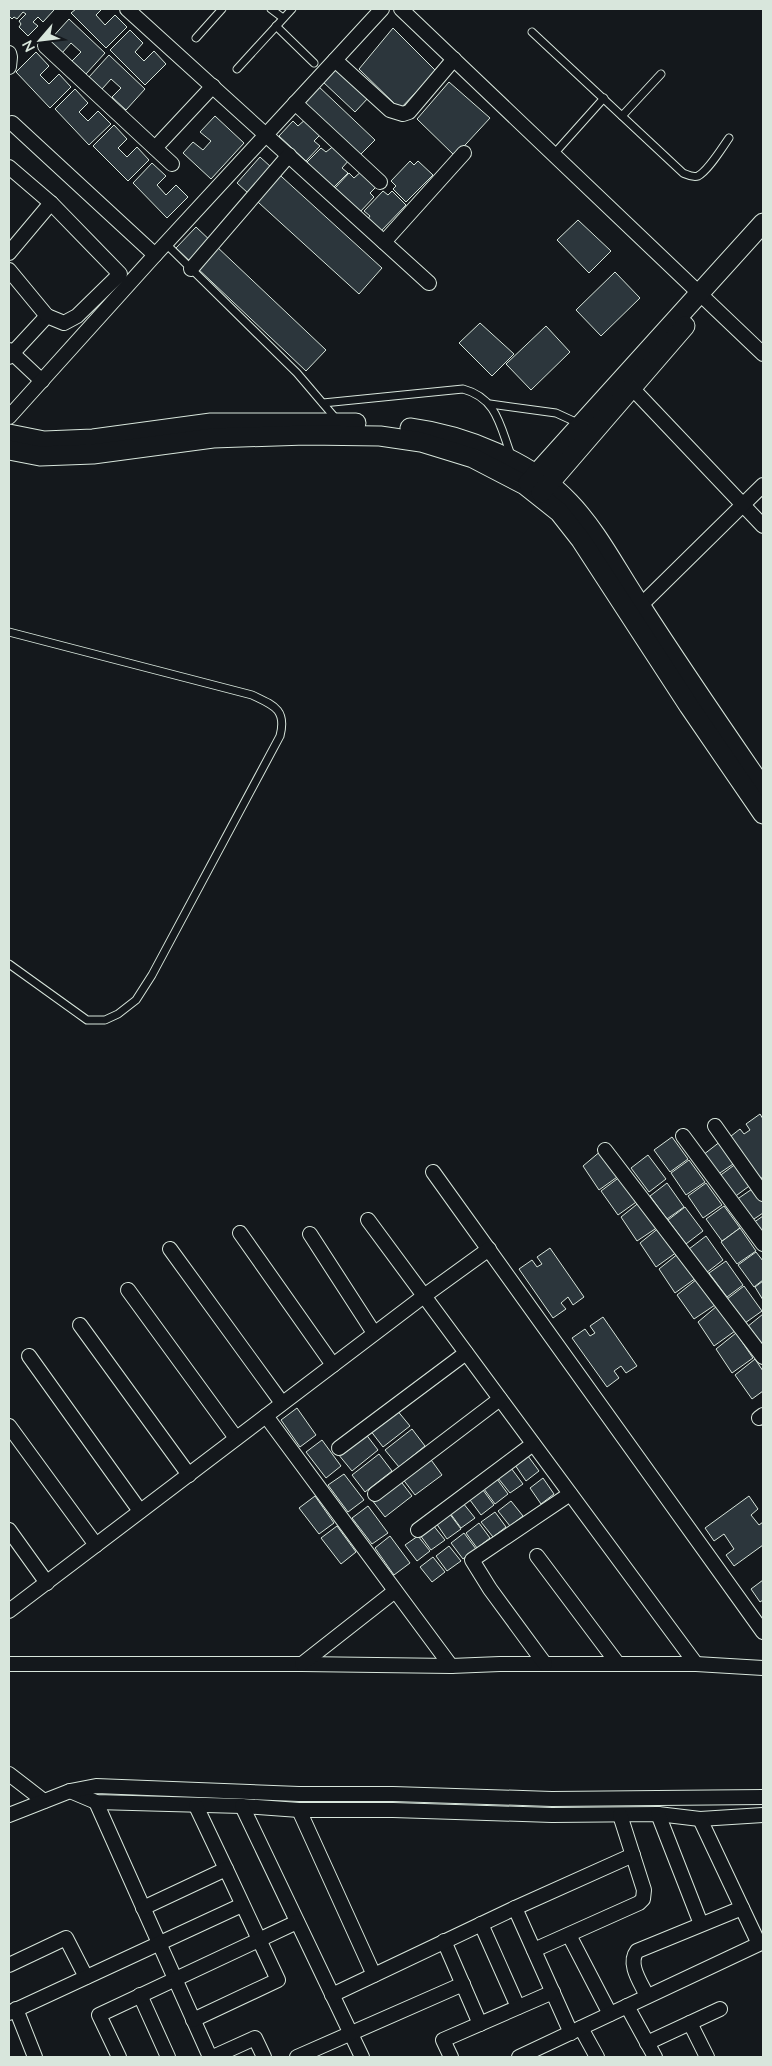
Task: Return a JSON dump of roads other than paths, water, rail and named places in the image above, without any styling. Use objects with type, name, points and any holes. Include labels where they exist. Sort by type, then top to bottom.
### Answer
[{"type":"main road","points":[[537,485],[632,388],[702,297],[763,223]]},
{"type":"main road","points":[[537,485],[580,424],[702,297],[763,240]]},
{"type":"main road","points":[[9,434],[44,441],[93,440],[211,423],[339,422],[380,423],[425,430],[479,445],[514,463],[537,485],[580,540],[689,706],[763,814]]},
{"type":"main road","points":[[9,450],[40,456],[93,454],[213,438],[306,435],[380,436],[421,442],[473,458],[537,485],[569,501],[593,531],[701,699],[763,788]]},
{"type":"street","points":[[127,9],[429,283]]},
{"type":"street","points":[[9,417],[155,255],[382,9]]},
{"type":"street","points":[[401,9],[763,354]]},
{"type":"street","points":[[45,46],[172,164]]},
{"type":"street","points":[[9,53],[9,67]]},
{"type":"street","points":[[335,60],[390,110],[403,114],[409,112],[454,60]]},
{"type":"street","points":[[155,148],[213,86]]},
{"type":"street","points":[[295,103],[380,182]]},
{"type":"street","points":[[12,123],[155,255]]},
{"type":"street","points":[[384,242],[464,153]]},
{"type":"street","points":[[191,269],[289,155]]},
{"type":"street","points":[[9,167],[50,202],[120,274],[77,316],[64,323],[47,316],[9,270]]},
{"type":"street","points":[[9,253],[50,202]]},
{"type":"street","points":[[42,381],[10,354],[47,316]]},
{"type":"street","points":[[632,388],[763,526]]},
{"type":"street","points":[[640,606],[763,485]]},
{"type":"street","points":[[715,1126],[763,1194]]},
{"type":"street","points":[[683,1136],[763,1244]]},
{"type":"street","points":[[605,1150],[763,1357]]},
{"type":"street","points":[[433,1172],[763,1632]]},
{"type":"street","points":[[368,1220],[696,1664]]},
{"type":"street","points":[[240,1233],[333,1365]]},
{"type":"street","points":[[310,1234],[374,1333]]},
{"type":"street","points":[[170,1249],[282,1403]]},
{"type":"street","points":[[9,1612],[374,1333],[489,1249]]},
{"type":"street","points":[[128,1290],[236,1438]]},
{"type":"street","points":[[80,1325],[188,1475]]},
{"type":"street","points":[[339,1448],[466,1353]]},
{"type":"street","points":[[29,1356],[140,1511]]},
{"type":"street","points":[[375,1494],[500,1400]]},
{"type":"street","points":[[266,1416],[450,1666]]},
{"type":"street","points":[[9,1426],[96,1545]]},
{"type":"street","points":[[418,1530],[533,1444]]},
{"type":"street","points":[[545,1664],[490,1589],[472,1560],[570,1494]]},
{"type":"street","points":[[9,1530],[47,1582]]},
{"type":"street","points":[[537,1556],[618,1664]]},
{"type":"street","points":[[302,1664],[395,1590]]},
{"type":"street","points":[[9,1664],[450,1666],[696,1664],[763,1668]]},
{"type":"street","points":[[9,1774],[44,1801]]},
{"type":"street","points":[[9,1816],[70,1792],[96,1786],[299,1794],[393,1794],[542,1799],[763,1798]]},
{"type":"street","points":[[70,1792],[96,1802],[242,1806],[299,1810],[393,1810],[552,1815],[658,1814],[700,1819],[763,1815]]},
{"type":"street","points":[[96,1802],[211,2057],[255,2038],[264,2057]]},
{"type":"street","points":[[193,2020],[278,1980],[196,1806]]},
{"type":"street","points":[[242,1806],[362,2057]]},
{"type":"street","points":[[299,1810],[374,1975]]},
{"type":"street","points":[[658,1814],[701,1924]]},
{"type":"street","points":[[534,1950],[638,1903],[643,1898],[644,1890],[620,1815]]},
{"type":"street","points":[[519,2057],[759,1944],[700,1819]]},
{"type":"street","points":[[332,1995],[444,1941],[633,1855]]},
{"type":"street","points":[[143,1908],[226,1869]]},
{"type":"street","points":[[35,2057],[12,2011],[242,1905]]},
{"type":"street","points":[[515,1908],[553,1992],[576,2030],[597,2057]]},
{"type":"street","points":[[647,1996],[633,1964],[633,1957],[638,1951],[742,1908]]},
{"type":"street","points":[[118,2057],[99,2015],[297,1922]]},
{"type":"street","points":[[481,1924],[518,2007]]},
{"type":"street","points":[[569,1935],[610,2014]]},
{"type":"street","points":[[9,1965],[66,1938],[86,1977]]},
{"type":"street","points":[[444,1941],[480,2024]]},
{"type":"street","points":[[298,2057],[463,1984]]},
{"type":"street","points":[[451,2057],[444,2040],[553,1992]]},
{"type":"street","points":[[140,1995],[168,2057]]},
{"type":"street","points":[[627,2006],[655,2057]]},
{"type":"street","points":[[647,2043],[720,2009]]},
{"type":"street","points":[[690,2023],[708,2057]]},
{"type":"lane","points":[[196,38],[222,9]]},
{"type":"lane","points":[[271,9],[283,18]]},
{"type":"lane","points":[[237,70],[292,9]]},
{"type":"lane","points":[[276,26],[314,63]]},
{"type":"lane","points":[[532,32],[690,176],[697,177],[704,172],[729,138]]},
{"type":"lane","points":[[622,116],[661,74]]},
{"type":"lane","points":[[553,154],[604,98]]},
{"type":"lane","points":[[166,244],[297,373],[339,422]]},
{"type":"lane","points":[[323,403],[463,389],[477,393],[490,404],[499,419],[514,463]]},
{"type":"lane","points":[[490,404],[556,413],[580,424]]},
{"type":"lane","points":[[9,632],[252,695],[279,710],[283,723],[280,736],[152,975],[136,1000],[118,1014],[105,1020],[87,1020],[9,964]]}]
